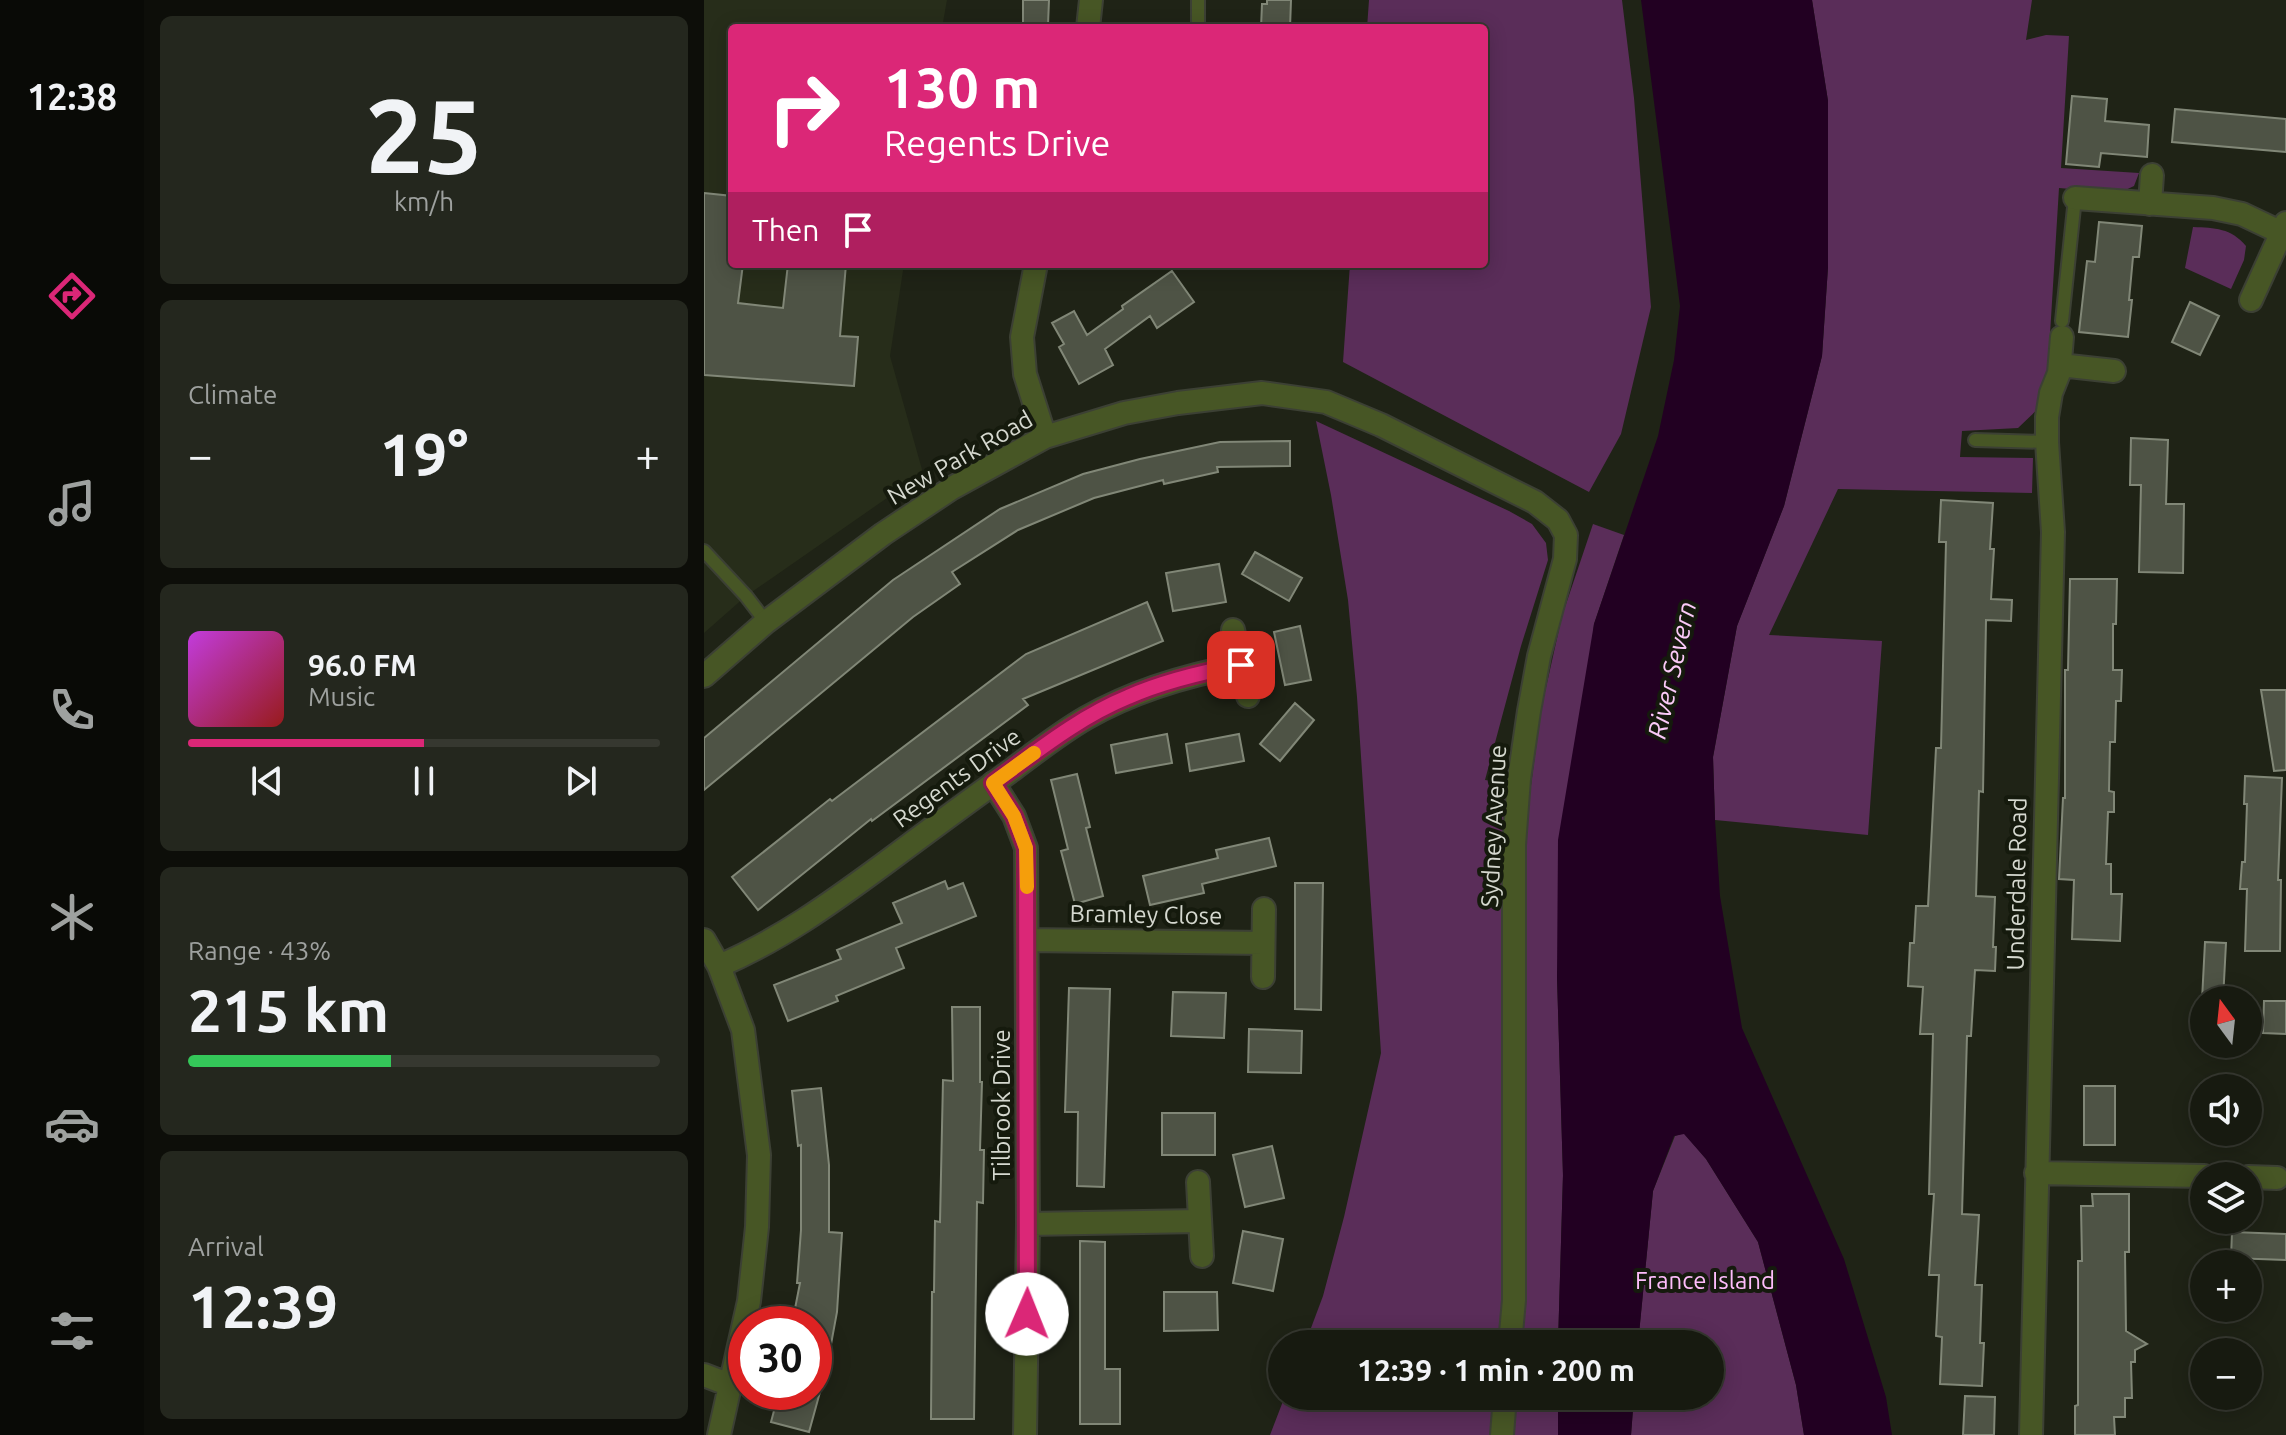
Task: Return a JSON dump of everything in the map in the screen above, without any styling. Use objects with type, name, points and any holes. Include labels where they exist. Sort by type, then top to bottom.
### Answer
[{"type":"street","points":[[1088,24],[1091,0]]},
{"type":"street","points":[[2150,204],[2152,175]]},
{"type":"street","points":[[2075,198],[2213,208],[2284,228],[2251,300]]},
{"type":"street","points":[[1035,268],[1022,337],[1025,374],[1045,437]]},
{"type":"street","name":"Underdale Road","points":[[2031,1435],[2053,532],[2047,442],[2051,393],[2060,365],[2062,329]]},
{"type":"street","points":[[2060,365],[2114,371]]},
{"type":"street","name":"New Park Road","points":[[704,676],[766,622],[883,534],[952,488],[1045,437],[1124,413],[1262,393],[1326,402],[1381,425]]},
{"type":"street","name":"Sydney Avenue","points":[[1381,425],[1535,502],[1558,520],[1566,535],[1565,559],[1539,656],[1529,711],[1514,845],[1514,1300],[1511,1330]]},
{"type":"street","points":[[1233,630],[1248,696]]},
{"type":"street","name":"Regents Drive","points":[[719,966],[754,951],[826,907],[1085,718],[1127,697],[1206,671],[1241,665]]},
{"type":"street","name":"Tilbrook Drive","points":[[993,783],[1014,816],[1026,848],[1028,1224],[1025,1435]]},
{"type":"street","points":[[1263,977],[1264,909]]},
{"type":"street","points":[[704,940],[719,966],[743,1030],[759,1155],[757,1227],[748,1306]]},
{"type":"street","name":"Bramley Close","points":[[1027,940],[1263,943]]},
{"type":"street","points":[[2036,1173],[2190,1176]]},
{"type":"street","points":[[2262,1177],[2277,1178]]},
{"type":"street","points":[[1198,1182],[1202,1256]]},
{"type":"street","points":[[1028,1224],[1200,1221]]},
{"type":"street","points":[[704,1375],[728,1384]]},
{"type":"street","points":[[719,1435],[728,1394]]},
{"type":"street","points":[[1502,1435],[1504,1410]]},
{"type":"lane","points":[[1198,0],[1198,24]]},
{"type":"lane","points":[[2062,329],[2075,198]]},
{"type":"lane","points":[[1975,440],[2047,442]]},
{"type":"lane","points":[[704,551],[766,622]]},
{"type":"shaded area","points":[[704,0],[947,0],[943,24],[728,24],[728,268],[903,268],[890,356],[923,473],[746,596],[704,633]]},
{"type":"green space","points":[[1369,0],[1622,0],[1634,98],[1651,307],[1621,434],[1589,492],[1343,362],[1350,268],[1488,268],[1488,24],[1367,24]]},
{"type":"green space","points":[[1812,0],[2032,0],[2026,40],[2046,35],[2069,36],[2061,168],[2139,173],[2134,186],[2119,193],[2059,188],[2048,367],[2041,406],[2018,428],[1962,431],[1960,457],[2033,458],[2032,493],[1838,489],[1769,635],[1882,641],[1868,835],[1715,820],[1713,757],[1737,626],[1784,506],[1822,356],[1828,267],[1828,101]]},
{"type":"green space","points":[[2193,227],[2228,232],[2246,246],[2244,260],[2231,289],[2185,268]]},
{"type":"green space","points":[[1316,421],[1509,511],[1532,524],[1546,543],[1548,560],[1485,780],[1509,783],[1502,990],[1505,1330],[1310,1330],[1323,1296],[1344,1217],[1381,1053],[1357,697],[1348,600]]},
{"type":"green space","points":[[1593,524],[1624,535],[1594,624],[1557,977],[1563,1175],[1558,1330],[1521,1330],[1525,1237],[1526,823],[1541,710],[1562,616]]},
{"type":"green space","name":"France Island","points":[[1684,1133],[1706,1159],[1758,1242],[1796,1385],[1804,1435],[1631,1435],[1633,1410],[1724,1410],[1724,1330],[1639,1330],[1653,1191],[1675,1136]]},
{"type":"green space","points":[[1280,1410],[1499,1410],[1496,1435],[1270,1435]]},
{"type":"green space","points":[[1515,1410],[1558,1410],[1558,1435],[1513,1435]]},
{"type":"water","name":"River Severn","points":[[1641,0],[1812,0],[1828,101],[1828,267],[1822,356],[1784,506],[1737,626],[1713,757],[1715,820],[1720,896],[1742,1028],[1844,1259],[1886,1397],[1892,1435],[1804,1435],[1796,1385],[1758,1242],[1706,1159],[1684,1134],[1674,1136],[1653,1191],[1639,1330],[1558,1330],[1563,1175],[1557,977],[1558,840],[1594,624],[1658,436],[1674,360],[1680,306]]},
{"type":"water","points":[[1558,1410],[1633,1410],[1631,1435],[1558,1435]]},
{"type":"building","points":[[1023,0],[1049,0],[1048,24],[1023,24]]},
{"type":"building","points":[[1267,0],[1291,0],[1290,24],[1261,24],[1262,4],[1267,4]]},
{"type":"building","points":[[2072,96],[2107,99],[2105,121],[2149,125],[2147,157],[2101,153],[2099,167],[2066,164]]},
{"type":"building","points":[[2175,109],[2286,119],[2286,152],[2172,142]]},
{"type":"building","points":[[704,193],[728,196],[728,268],[742,268],[738,303],[783,308],[788,268],[846,268],[840,336],[858,337],[854,386],[704,375]]},
{"type":"building","points":[[2099,222],[2142,226],[2139,257],[2133,257],[2128,337],[2079,332],[2087,261],[2095,262]]},
{"type":"building","points":[[1172,271],[1194,302],[1157,328],[1150,316],[1105,349],[1113,365],[1079,384],[1059,347],[1064,344],[1052,323],[1074,311],[1087,335]]},
{"type":"building","points":[[2190,302],[2219,316],[2200,355],[2172,342]]},
{"type":"building","points":[[2131,438],[2168,440],[2166,504],[2184,504],[2183,573],[2139,572],[2141,485],[2130,485]]},
{"type":"building","points":[[1290,441],[1290,466],[1217,467],[1218,472],[1164,484],[1163,480],[1094,498],[1018,530],[952,572],[960,584],[913,617],[704,790],[704,738],[893,580],[1000,509],[1083,474],[1140,459],[1220,442]]},
{"type":"building","points":[[1941,500],[1993,503],[1991,599],[2012,600],[2011,621],[1986,620],[1983,792],[1979,791],[1976,896],[1995,897],[1995,971],[1975,970],[1971,1036],[1967,1036],[1962,1214],[1979,1215],[1975,1285],[1982,1285],[1982,1386],[1940,1384],[1942,1337],[1936,1336],[1939,1275],[1929,1275],[1934,1194],[1929,1194],[1933,1034],[1920,1034],[1923,987],[1908,986],[1916,906],[1928,906],[1936,748],[1941,748],[1946,542],[1939,542]]},
{"type":"building","points":[[1255,552],[1302,578],[1289,601],[1242,574]]},
{"type":"building","points":[[1219,564],[1226,602],[1173,611],[1166,573]]},
{"type":"building","points":[[2070,579],[2117,579],[2113,670],[2122,670],[2121,701],[2116,701],[2115,742],[2110,742],[2109,791],[2114,792],[2114,812],[2108,812],[2106,864],[2111,864],[2111,894],[2122,894],[2120,941],[2072,939],[2074,880],[2059,879],[2065,798],[2065,670],[2068,670]]},
{"type":"building","points":[[1147,602],[1163,641],[1023,699],[1028,705],[871,819],[758,910],[732,877],[830,799],[832,801],[1026,654]]},
{"type":"building","points":[[1300,626],[1311,680],[1285,685],[1274,632]]},
{"type":"building","points":[[2261,690],[2286,690],[2286,770],[2274,771]]},
{"type":"building","points":[[1295,703],[1314,720],[1280,761],[1260,744]]},
{"type":"building","points":[[1167,734],[1172,763],[1116,773],[1111,745]]},
{"type":"building","points":[[1239,734],[1244,761],[1190,771],[1186,744]]},
{"type":"building","points":[[1077,774],[1090,827],[1086,828],[1103,896],[1075,904],[1061,851],[1068,849],[1051,780]]},
{"type":"building","points":[[2245,776],[2282,778],[2278,880],[2281,880],[2280,951],[2245,951],[2247,889],[2240,889],[2242,862],[2245,862]]},
{"type":"building","points":[[1269,838],[1276,866],[1202,884],[1204,893],[1150,905],[1143,876],[1218,858],[1216,850]]},
{"type":"building","points":[[945,881],[948,889],[963,883],[976,916],[896,948],[904,968],[836,996],[838,1001],[788,1021],[774,985],[841,959],[837,950],[902,923],[893,903]]},
{"type":"building","points":[[1295,883],[1323,883],[1321,1010],[1295,1009]]},
{"type":"building","points":[[2205,942],[2226,943],[2224,986],[2203,986]]},
{"type":"building","points":[[1069,988],[1110,989],[1104,1187],[1077,1186],[1078,1112],[1065,1112]]},
{"type":"building","points":[[1173,992],[1226,993],[1224,1038],[1171,1036]]},
{"type":"building","points":[[2264,1001],[2286,1001],[2286,1034],[2263,1033]]},
{"type":"building","points":[[952,1007],[980,1007],[980,1150],[984,1150],[983,1203],[977,1202],[974,1419],[931,1419],[935,1221],[940,1222],[943,1080],[953,1081]]},
{"type":"building","points":[[1249,1029],[1302,1031],[1301,1073],[1248,1072]]},
{"type":"building","points":[[2084,1086],[2115,1086],[2115,1145],[2084,1145]]},
{"type":"building","points":[[821,1088],[829,1165],[829,1232],[842,1233],[837,1312],[832,1339],[832,1306],[796,1306],[800,1283],[797,1283],[801,1230],[801,1145],[798,1146],[792,1091]]},
{"type":"building","points":[[1162,1113],[1215,1113],[1215,1155],[1162,1155]]},
{"type":"building","points":[[1272,1146],[1284,1198],[1245,1207],[1233,1155]]},
{"type":"building","points":[[2092,1194],[2129,1194],[2129,1252],[2125,1252],[2126,1331],[2147,1344],[2135,1350],[2135,1362],[2131,1362],[2132,1398],[2125,1398],[2125,1417],[2114,1417],[2115,1435],[2075,1435],[2075,1406],[2078,1405],[2078,1261],[2082,1261],[2081,1206],[2093,1206]]},
{"type":"building","points":[[1243,1231],[1283,1239],[1273,1291],[1233,1283]]},
{"type":"building","points":[[2232,1234],[2286,1234],[2286,1260],[2262,1259],[2262,1250],[2231,1250]]},
{"type":"building","points":[[1080,1241],[1105,1242],[1105,1369],[1120,1369],[1120,1424],[1080,1424]]},
{"type":"building","points":[[1164,1292],[1217,1292],[1218,1330],[1164,1331]]},
{"type":"building","points":[[1965,1396],[1995,1397],[1994,1435],[1963,1435]]},
{"type":"building","points":[[774,1410],[815,1410],[809,1432],[771,1422]]},
{"type":"slow traffic","points":[[1027,887],[1026,848],[1014,816],[993,783],[1034,753]]},
{"type":"route","points":[[1027,1314],[1026,848],[1014,816],[993,783],[1085,718],[1127,697],[1206,671],[1241,665]]}]
